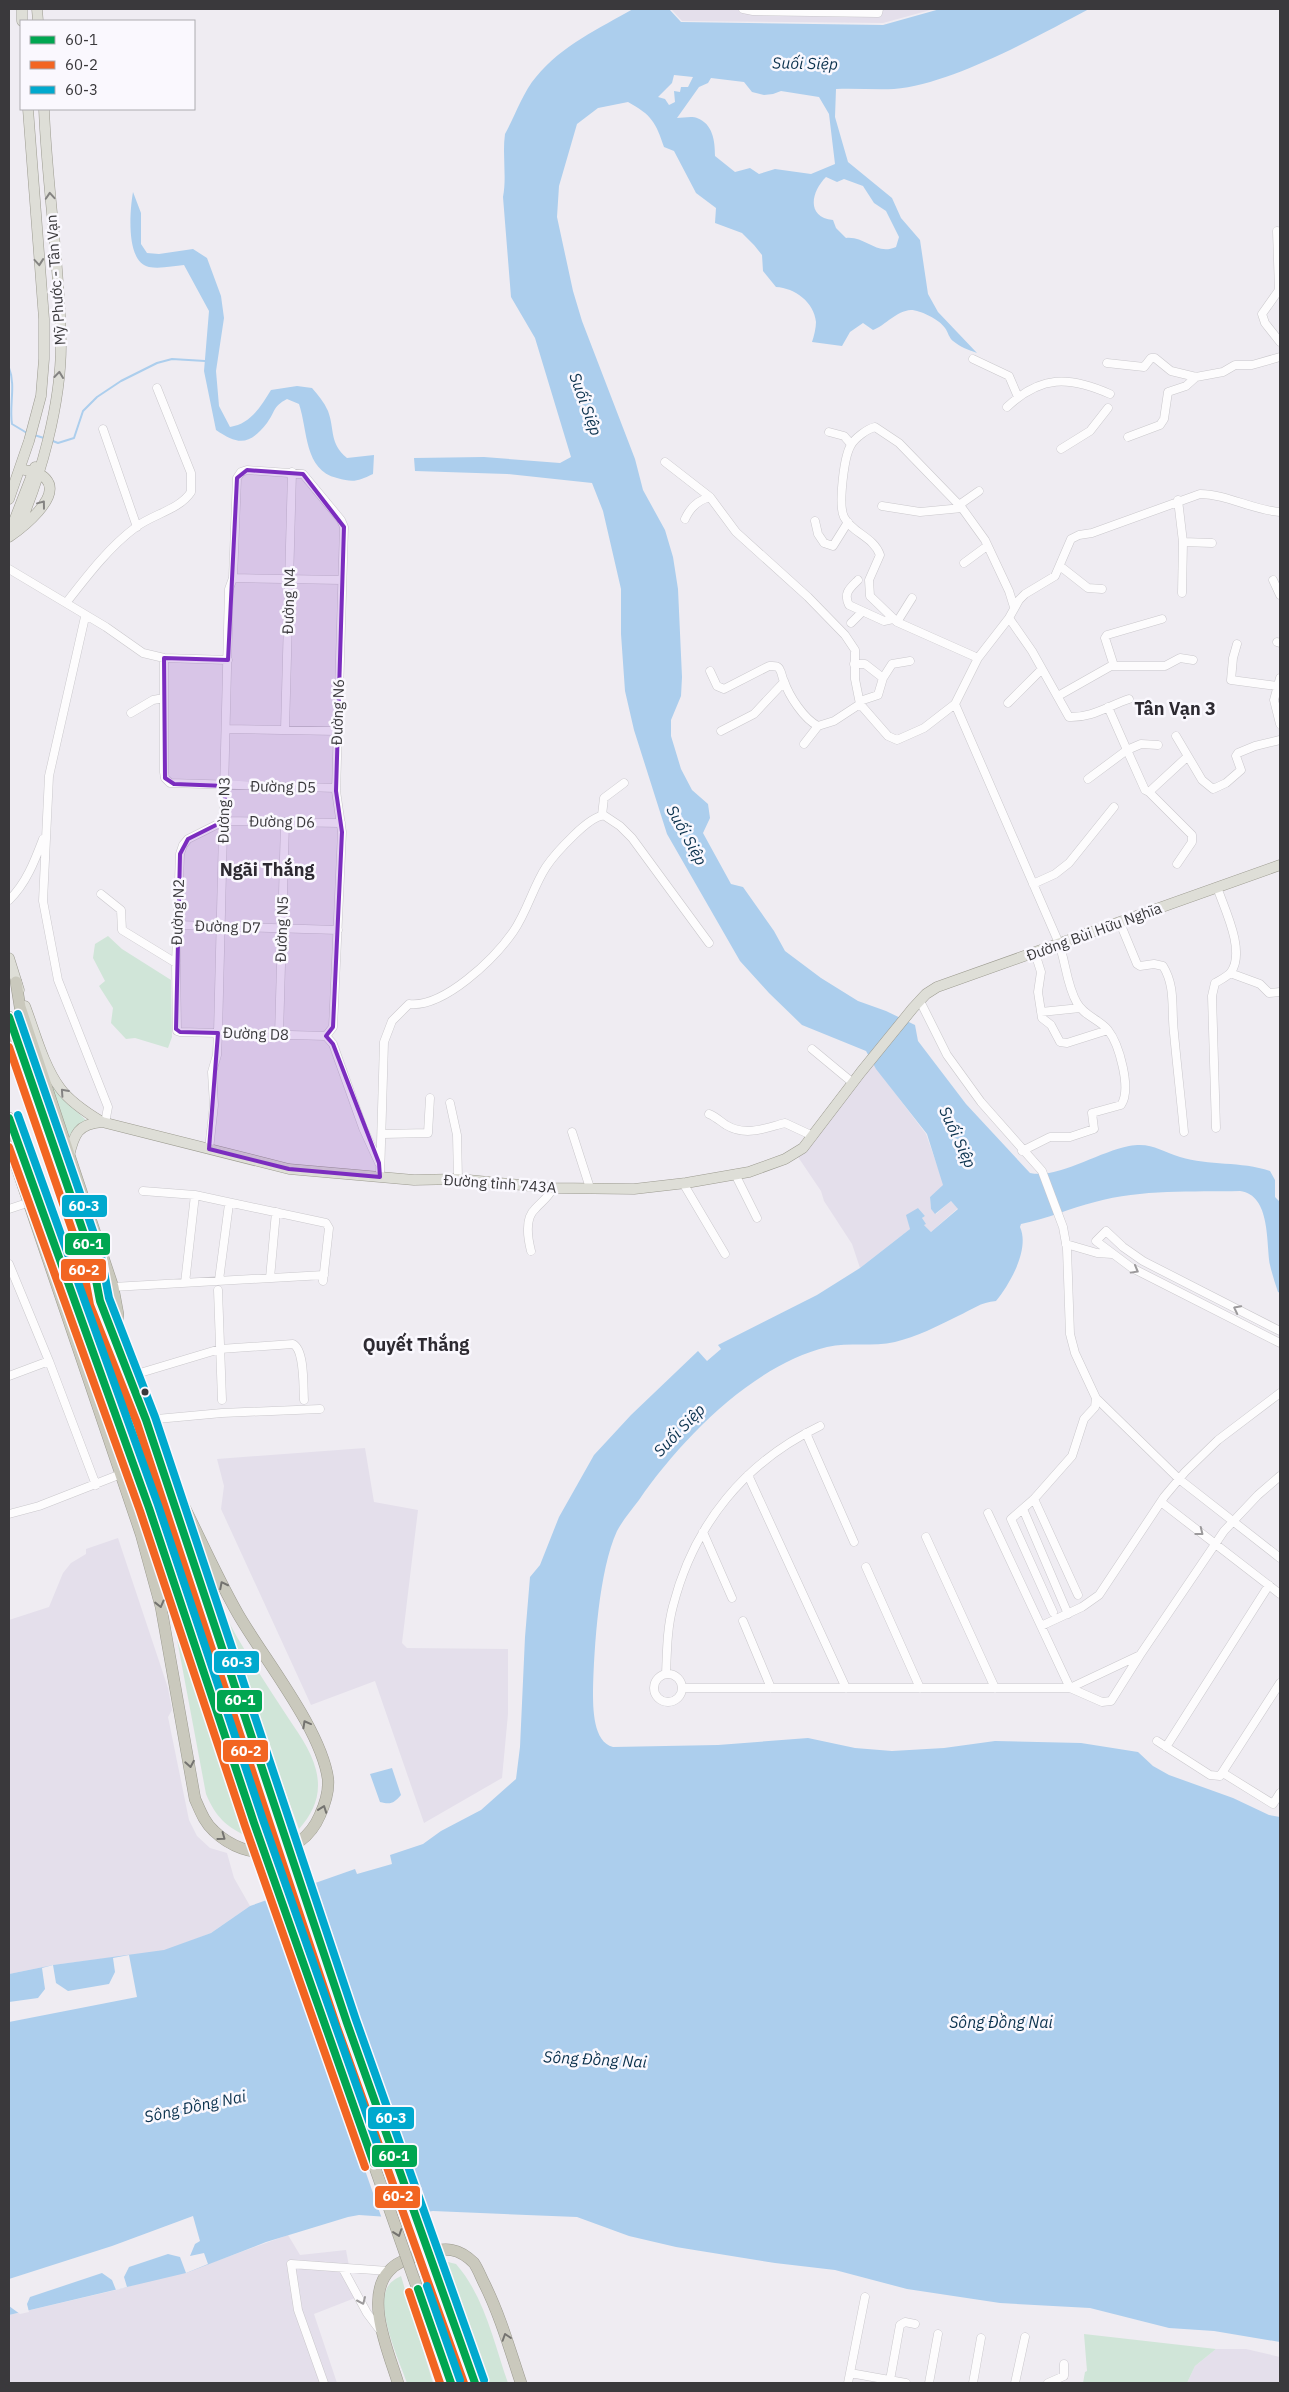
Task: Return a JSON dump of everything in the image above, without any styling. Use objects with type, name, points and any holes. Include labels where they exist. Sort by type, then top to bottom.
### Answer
[{"type":"highway","points":[[16,982],[20,1007],[113,1288],[118,1314],[115,1342]]},
{"type":"highway","points":[[9,1017],[85,1257],[106,1337],[106,1387]]},
{"type":"highway","points":[[9,1034],[85,1257]]},
{"type":"highway","points":[[9,1048],[115,1342],[146,1420],[276,1816],[433,2272],[475,2383]]},
{"type":"highway","points":[[9,1118],[141,1534],[161,1607],[196,1798],[203,1818],[213,1830],[238,1847],[253,1852],[273,1853],[300,1842],[310,1832],[324,1808],[328,1792],[328,1780],[320,1749],[238,1614],[193,1521],[159,1459]]},
{"type":"highway","points":[[9,1144],[34,1200],[127,1444],[254,1823],[452,2383]]},
{"type":"highway","points":[[121,1474],[127,1444]]},
{"type":"highway","points":[[121,1474],[144,1493]]},
{"type":"highway","points":[[398,2383],[382,2332],[378,2303],[379,2287],[388,2271],[403,2261],[441,2249],[461,2252],[475,2265],[492,2299],[521,2383]]},
{"type":"main road","name":"Mỹ Phước - Tân Vạn","points":[[20,469],[34,422],[43,377],[44,333],[28,110]]},
{"type":"main road","name":"Mỹ Phước - Tân Vạn","points":[[12,534],[36,473],[51,424],[56,398],[61,345],[44,110]]},
{"type":"main road","points":[[9,499],[20,469],[36,473]]},
{"type":"main road","name":"Mỹ Phước - Tân Vạn","points":[[12,534],[44,504],[49,495],[50,485],[36,473]]},
{"type":"main road","name":"Đường Bùi Hữu Nghĩa","points":[[860,1072],[926,994],[946,983],[1035,954],[1280,864]]},
{"type":"main road","name":"Đường tỉnh 743A","points":[[9,958],[16,982],[56,1083],[77,1105],[104,1122],[289,1169],[414,1180],[458,1179],[552,1188],[634,1189],[748,1172],[785,1160],[803,1148],[860,1072]]},
{"type":"main road","points":[[69,1156],[73,1140],[80,1129],[89,1123],[104,1122]]},
{"type":"street","points":[[743,9],[753,12],[874,13],[878,13],[879,9]]},
{"type":"street","points":[[1277,231],[1279,290],[1262,314],[1265,323],[1280,342]]},
{"type":"street","points":[[1108,364],[1144,367],[1151,358],[1155,358],[1171,370],[1196,377],[1223,372],[1235,365],[1252,365],[1280,357]]},
{"type":"street","points":[[973,359],[1009,376],[1018,397]]},
{"type":"street","points":[[1128,437],[1160,425],[1164,419],[1168,392],[1186,386],[1196,377]]},
{"type":"street","points":[[1007,407],[1018,397],[1055,380],[1076,382],[1110,394]]},
{"type":"street","points":[[66,603],[94,567],[137,527],[179,503],[191,492],[191,473],[157,388]]},
{"type":"street","points":[[1061,449],[1090,431],[1108,408]]},
{"type":"street","points":[[978,658],[895,620],[870,596],[869,580],[880,555],[878,548],[848,522],[843,515],[845,463],[851,444],[873,427],[878,428],[899,443],[961,507],[987,546],[1009,591],[1014,607]]},
{"type":"street","points":[[103,429],[137,527]]},
{"type":"street","points":[[830,432],[839,433],[851,444]]},
{"type":"street","points":[[665,462],[710,497],[736,532],[808,597],[845,635],[855,650],[854,679],[860,702],[888,736],[897,740],[924,728],[956,704],[978,658],[1009,618],[1014,607],[1025,594],[1054,576],[1071,539],[1075,536],[1144,514],[1194,495],[1207,494],[1247,506],[1280,512]]},
{"type":"street","name":"Đường N3","points":[[209,1149],[214,1105],[212,1072],[217,1054],[218,1032],[229,589],[233,578],[237,478],[240,472],[247,470],[292,472]]},
{"type":"street","name":"Đường N4","points":[[285,730],[292,472]]},
{"type":"street","name":"Đường N6","points":[[292,472],[303,474],[341,520],[344,527],[336,788],[341,824],[338,930],[333,1027],[326,1036]]},
{"type":"street","points":[[882,506],[920,512],[961,507],[979,491]]},
{"type":"street","points":[[685,519],[692,508],[702,499],[710,497]]},
{"type":"street","points":[[1178,500],[1183,542],[1182,593]]},
{"type":"street","points":[[815,521],[818,534],[824,543],[833,546],[848,522]]},
{"type":"street","points":[[1183,542],[1212,543]]},
{"type":"street","points":[[964,563],[987,546]]},
{"type":"street","points":[[1060,566],[1088,588],[1102,588]]},
{"type":"street","points":[[9,569],[66,603],[142,653],[164,658],[228,660]]},
{"type":"street","points":[[233,578],[342,580]]},
{"type":"street","points":[[858,580],[847,592],[846,599],[849,605],[884,621],[895,620],[912,598]]},
{"type":"street","points":[[1273,580],[1280,595]]},
{"type":"street","points":[[851,623],[862,612]]},
{"type":"street","points":[[85,617],[49,776],[43,901],[58,980],[108,1107],[104,1122]]},
{"type":"street","points":[[1009,618],[1042,669],[1069,717],[1096,714],[1129,699]]},
{"type":"street","points":[[1114,666],[1105,638],[1107,635],[1162,619]]},
{"type":"street","points":[[1237,644],[1233,658],[1232,680],[1277,686]]},
{"type":"street","points":[[131,713],[153,700],[164,698],[164,658]]},
{"type":"street","points":[[1058,696],[1089,677],[1114,666],[1165,666],[1180,658],[1193,660]]},
{"type":"street","points":[[804,744],[818,726],[834,721],[860,702],[876,697],[883,678],[894,663],[910,661]]},
{"type":"street","points":[[854,664],[865,664],[883,678]]},
{"type":"street","points":[[710,671],[718,686],[724,689],[770,666],[776,666],[780,669],[784,682],[810,721],[818,726]]},
{"type":"street","points":[[1008,702],[1042,669]]},
{"type":"street","points":[[1280,678],[1274,700],[1280,724]]},
{"type":"street","points":[[721,731],[754,714],[784,682]]},
{"type":"street","name":"Đường D5","points":[[164,698],[164,772],[165,778],[170,783],[336,788]]},
{"type":"street","points":[[956,704],[1059,945],[1074,997],[1085,1014],[1108,1030],[1119,1053],[1126,1089],[1121,1105],[1092,1113],[1094,1129],[1070,1137],[1050,1137],[1022,1151]]},
{"type":"street","points":[[1108,707],[1145,790],[1192,835],[1192,842],[1177,864]]},
{"type":"street","points":[[226,729],[337,731]]},
{"type":"street","points":[[1176,736],[1187,757],[1208,787],[1218,788],[1242,770],[1236,756],[1238,753],[1255,746],[1280,740]]},
{"type":"street","points":[[1088,779],[1127,750],[1141,744],[1158,745]]},
{"type":"street","points":[[1149,792],[1187,757]]},
{"type":"street","points":[[602,815],[604,798],[624,783]]},
{"type":"street","points":[[1033,884],[1055,874],[1069,863],[1114,807]]},
{"type":"street","points":[[380,1177],[379,1164],[383,1134],[383,1058],[385,1036],[392,1021],[409,1004],[420,1005],[440,998],[474,973],[497,952],[514,931],[546,868],[557,853],[593,818],[602,815],[620,826],[632,838],[708,943]]},
{"type":"street","name":"Đường D6","points":[[224,821],[341,824]]},
{"type":"street","name":"Đường N2","points":[[176,1028],[180,854],[183,845],[188,839],[224,821]]},
{"type":"street","name":"Đường N5","points":[[279,1034],[285,823]]},
{"type":"street","points":[[9,900],[15,894],[33,864],[46,832]]},
{"type":"street","points":[[1216,1128],[1212,996],[1215,983],[1230,973],[1236,956],[1236,942],[1217,887]]},
{"type":"street","points":[[101,894],[121,910],[122,930],[176,963]]},
{"type":"street","points":[[1120,923],[1138,964],[1140,966],[1154,964],[1162,966],[1171,984],[1173,1029],[1184,1132]]},
{"type":"street","name":"Đường D7","points":[[177,925],[338,930]]},
{"type":"street","points":[[1035,954],[1041,972],[1038,992],[1042,1018],[1051,1025],[1060,1042],[1067,1043],[1108,1030]]},
{"type":"street","points":[[1230,973],[1260,984],[1269,994],[1280,992]]},
{"type":"street","points":[[917,1004],[948,1055],[981,1102],[1022,1151],[1042,1171],[1063,1227],[1066,1244],[1070,1334],[1075,1353],[1096,1398],[1179,1479],[1280,1558]]},
{"type":"street","points":[[1041,1012],[1080,1008]]},
{"type":"street","name":"Đường D8","points":[[176,1028],[180,1032],[326,1036]]},
{"type":"street","points":[[326,1036],[333,1044],[362,1128],[379,1164]]},
{"type":"street","points":[[812,1049],[853,1083]]},
{"type":"street","points":[[383,1134],[428,1133],[430,1098]]},
{"type":"street","points":[[450,1103],[457,1135],[458,1179]]},
{"type":"street","points":[[709,1114],[727,1126],[743,1132],[758,1131],[786,1123],[813,1136]]},
{"type":"street","points":[[572,1132],[590,1188]]},
{"type":"street","points":[[736,1174],[757,1218]]},
{"type":"street","points":[[683,1183],[725,1254]]},
{"type":"street","points":[[531,1251],[527,1236],[529,1219],[533,1210],[544,1203],[552,1188]]},
{"type":"street","points":[[113,1288],[218,1280],[323,1278],[328,1224],[229,1204],[195,1195],[143,1191]]},
{"type":"street","points":[[185,1282],[195,1195]]},
{"type":"street","points":[[9,1208],[34,1200]]},
{"type":"street","points":[[218,1280],[229,1204]]},
{"type":"street","points":[[270,1278],[276,1212]]},
{"type":"street","points":[[1280,1330],[1143,1261],[1123,1247],[1106,1231],[1096,1241],[1132,1268],[1280,1343]]},
{"type":"street","points":[[1066,1244],[1097,1253],[1112,1254]]},
{"type":"street","points":[[9,1264],[49,1361],[96,1485]]},
{"type":"street","points":[[1162,1283],[1166,1273]]},
{"type":"street","points":[[218,1290],[222,1400]]},
{"type":"street","points":[[130,1376],[220,1349],[293,1344],[297,1346],[301,1355],[304,1400]]},
{"type":"street","points":[[9,1376],[49,1361]]},
{"type":"street","points":[[1041,1626],[1093,1600],[1105,1588],[1161,1502],[1179,1479],[1211,1445],[1280,1393]]},
{"type":"street","points":[[1053,1612],[1011,1519],[1034,1499],[1072,1456],[1084,1420],[1095,1407],[1096,1398]]},
{"type":"street","points":[[146,1420],[222,1413],[320,1409]]},
{"type":"street","points":[[666,1674],[668,1634],[673,1606],[693,1550],[703,1532],[728,1494],[774,1451],[820,1426]]},
{"type":"street","points":[[806,1433],[854,1542]]},
{"type":"street","points":[[9,1514],[39,1506],[121,1474]]},
{"type":"street","points":[[748,1475],[846,1688]]},
{"type":"street","points":[[682,1688],[1070,1688],[1102,1702],[1111,1701],[1140,1655],[1233,1521],[1280,1476]]},
{"type":"street","points":[[1034,1499],[1078,1595]]},
{"type":"street","points":[[1161,1502],[1280,1594]]},
{"type":"street","points":[[1023,1509],[1068,1614]]},
{"type":"street","points":[[988,1513],[1070,1688]]},
{"type":"street","points":[[703,1532],[732,1598]]},
{"type":"street","points":[[926,1537],[995,1688]]},
{"type":"street","points":[[866,1567],[920,1688]]},
{"type":"street","points":[[1166,1747],[1269,1585]]},
{"type":"street","points":[[743,1621],[771,1688]]},
{"type":"street","points":[[1070,1688],[1140,1655]]},
{"type":"street","points":[[666,1674],[679,1679],[682,1688],[676,1700],[667,1702],[658,1699],[654,1691],[655,1682],[662,1675],[666,1674]]},
{"type":"street","points":[[1157,1741],[1210,1774],[1220,1776],[1280,1683]]},
{"type":"street","points":[[1223,1773],[1273,1804],[1280,1793]]},
{"type":"street","points":[[324,2383],[298,2310],[291,2264],[388,2271]]},
{"type":"street","points":[[343,2269],[367,2313],[382,2332]]},
{"type":"street","points":[[848,2383],[865,2297]]},
{"type":"street","points":[[890,2380],[900,2325],[905,2322],[915,2324]]},
{"type":"street","points":[[929,2383],[938,2334]]},
{"type":"street","points":[[1015,2383],[1025,2337]]},
{"type":"street","points":[[973,2383],[981,2338]]},
{"type":"street","points":[[1048,2383],[1064,2376],[1064,2364]]},
{"type":"street","points":[[850,2373],[906,2383]]},
{"type":"highlighted area","points":[[247,470],[303,474],[344,527],[336,791],[342,832],[338,930],[333,1027],[326,1036],[333,1044],[379,1163],[380,1177],[289,1169],[209,1149],[218,1033],[180,1032],[176,1029],[180,854],[188,839],[224,821],[225,786],[174,784],[165,778],[164,658],[228,660],[237,478]]},
{"type":"shaded area","points":[[671,9],[934,9],[883,23],[682,21]]},
{"type":"shaded area","points":[[873,1064],[926,1134],[944,1185],[930,1197],[931,1209],[936,1214],[951,1201],[958,1208],[931,1232],[924,1225],[922,1218],[925,1216],[918,1208],[910,1229],[860,1268],[852,1244],[824,1201],[821,1191],[798,1157]]},
{"type":"shaded area","points":[[365,1448],[374,1502],[418,1510],[402,1643],[407,1648],[508,1649],[508,1714],[502,1778],[424,1823],[375,1681],[311,1705],[221,1509],[224,1486],[217,1459]]},
{"type":"shaded area","points":[[118,1538],[168,1688],[172,1710],[168,1717],[189,1820],[197,1836],[210,1848],[227,1853],[234,1878],[250,1906],[211,1933],[164,1951],[53,1965],[9,1974],[9,1620],[49,1607],[63,1573],[71,1563],[86,1554],[86,1549]]},
{"type":"shaded area","points":[[288,2235],[300,2255],[346,2250],[355,2298],[314,2314],[337,2383],[9,2383],[9,2315],[116,2290],[208,2264]]},
{"type":"shaded area","points":[[1216,2349],[1246,2349],[1280,2357],[1280,2383],[1187,2383],[1195,2366]]},
{"type":"green space","points":[[108,936],[122,949],[171,980],[172,1037],[168,1048],[135,1038],[126,1039],[111,1023],[113,1008],[99,986],[105,981],[93,958],[95,944]]},
{"type":"green space","points":[[47,1079],[59,1095],[87,1121],[75,1128],[68,1141]]},
{"type":"green space","points":[[210,1583],[254,1666],[303,1740],[314,1762],[318,1779],[317,1795],[313,1809],[299,1829]]},
{"type":"green space","points":[[170,1602],[249,1837],[234,1830],[218,1815],[206,1794]]},
{"type":"green space","points":[[444,2261],[456,2264],[466,2277],[482,2306],[508,2383],[490,2383],[481,2370]]},
{"type":"green space","points":[[401,2276],[433,2383],[407,2383],[390,2336],[386,2322],[384,2298],[390,2284]]},
{"type":"green space","points":[[1084,2334],[1216,2349],[1195,2366],[1187,2383],[1083,2383],[1085,2372],[1087,2371]]},
{"type":"water","name":"Sông Đồng Nai","points":[[633,9],[669,9],[681,22],[883,25],[940,9],[1089,9],[993,58],[941,78],[894,89],[836,89],[835,117],[848,162],[892,198],[901,218],[920,240],[928,294],[938,312],[977,353],[953,341],[942,325],[930,316],[911,310],[896,315],[873,330],[863,323],[850,332],[842,346],[812,342],[816,322],[812,308],[796,293],[776,287],[763,271],[762,255],[742,233],[715,223],[716,208],[696,193],[674,151],[664,147],[652,120],[643,111],[628,102],[598,108],[577,124],[559,186],[557,217],[573,291],[582,321],[635,459],[643,490],[665,530],[673,557],[678,589],[682,677],[681,696],[671,720],[671,736],[681,769],[692,790],[708,804],[710,818],[703,833],[731,884],[743,887],[774,931],[785,951],[821,978],[858,1001],[886,1011],[915,1025],[918,1041],[966,1104],[1030,1173],[1041,1174],[1065,1169],[1117,1149],[1137,1145],[1150,1146],[1191,1160],[1248,1166],[1270,1171],[1275,1180],[1275,1197],[1280,1202],[1280,1293],[1278,1292],[1270,1265],[1267,1233],[1262,1210],[1250,1194],[1240,1191],[1167,1192],[1131,1195],[1095,1202],[1021,1224],[1022,1245],[1017,1266],[996,1301],[981,1305],[903,1340],[878,1344],[827,1347],[799,1356],[772,1370],[746,1387],[721,1407],[697,1430],[656,1477],[617,1531],[606,1566],[599,1609],[593,1691],[593,1706],[598,1732],[606,1744],[613,1747],[718,1745],[808,1738],[855,1748],[892,1751],[944,1748],[995,1741],[1081,1743],[1138,1752],[1153,1766],[1169,1775],[1233,1798],[1269,1815],[1280,1817],[1280,2342],[1214,2331],[1169,2328],[1090,2308],[1000,2303],[907,2289],[835,2270],[775,2263],[676,2247],[629,2236],[577,2217],[433,2211],[388,2217],[359,2215],[348,2217],[266,2242],[186,2273],[9,2315],[9,1974],[53,1965],[164,1950],[211,1933],[250,1906],[355,1869],[357,1874],[392,1864],[390,1855],[423,1844],[441,1831],[481,1810],[516,1779],[520,1747],[530,1577],[540,1565],[559,1517],[594,1455],[631,1415],[698,1351],[707,1361],[721,1349],[718,1345],[817,1295],[860,1268],[910,1229],[906,1215],[918,1208],[925,1216],[922,1218],[926,1224],[924,1225],[931,1232],[958,1209],[951,1201],[935,1214],[931,1209],[930,1197],[943,1185],[927,1134],[876,1069],[866,1051],[802,1025],[769,993],[740,961],[667,834],[634,730],[625,691],[621,634],[621,589],[603,511],[592,483],[507,474],[415,471],[414,458],[484,457],[560,463],[571,457],[535,338],[511,297],[503,197],[505,134],[527,90],[546,66],[569,46]],"holes":[[[674,75],[693,77],[688,87],[681,87],[680,92],[674,91],[675,102],[669,105],[665,99],[658,97],[672,83]],[[711,78],[744,82],[752,92],[764,95],[781,91],[819,97],[829,114],[835,164],[811,174],[775,169],[759,174],[750,168],[735,172],[715,156],[714,139],[707,124],[695,117],[677,118],[699,87],[708,83]],[[826,177],[837,182],[844,179],[863,186],[874,203],[886,211],[899,237],[896,247],[889,249],[877,248],[853,238],[846,238],[836,228],[833,220],[824,218],[815,209],[815,196]]]},
{"type":"water","points":[[133,192],[141,213],[141,244],[147,253],[159,254],[193,249],[207,258],[221,296],[224,318],[216,371],[219,406],[230,427],[250,418],[271,390],[297,386],[312,388],[328,411],[337,447],[347,458],[374,455],[373,474],[360,480],[352,481],[326,474],[318,467],[309,448],[299,404],[287,399],[276,407],[261,431],[249,439],[237,440],[216,430],[204,371],[209,311],[184,265],[162,268],[149,267],[141,263],[136,256],[130,222]]},
{"type":"water","points":[[392,1768],[401,1795],[392,1803],[380,1802],[370,1774]]},
{"type":"pier","points":[[311,1882],[425,2214],[382,2219],[270,1897]]},
{"type":"pier","points":[[129,1955],[137,1997],[9,2022],[9,2002],[38,1998],[45,1989],[42,1968],[53,1965],[56,1983],[68,1991],[109,1984],[115,1972],[113,1958]]},
{"type":"pier","points":[[193,2216],[200,2241],[195,2244],[190,2256],[204,2253],[208,2264],[186,2273],[180,2257],[168,2254],[129,2267],[124,2277],[127,2287],[116,2290],[112,2280],[102,2273],[30,2297],[27,2304],[29,2312],[20,2314],[9,2306],[9,2279],[112,2246]]},
{"type":"waterway","points":[[50,440],[58,443],[74,438],[83,411],[97,397],[121,381],[157,363],[172,359],[205,361]]},
{"type":"waterway","points":[[9,368],[12,381],[12,424],[27,433]]},
{"type":"waterway","points":[[34,435],[44,438]]},
{"type":"transit line","name":"60-3","points":[[18,1014],[100,1251],[109,1298],[155,1417],[356,2020],[484,2380]]},
{"type":"transit line","name":"60-1","points":[[9,1017],[91,1254],[100,1301],[146,1420],[347,2023],[475,2383]]},
{"type":"transit line","name":"60-2","points":[[9,1047],[81,1256],[90,1305],[137,1423],[337,2027],[464,2383]]},
{"type":"transit line","name":"60-3","points":[[18,1115],[158,1505],[263,1820],[383,2161]]},
{"type":"transit line","name":"60-1","points":[[9,1118],[149,1508],[254,1823],[374,2164]]},
{"type":"transit line","name":"60-2","points":[[9,1147],[140,1511],[245,1826],[365,2167]]},
{"type":"transit line","name":"60-3","points":[[427,2286],[460,2380]]},
{"type":"transit line","name":"60-1","points":[[418,2289],[451,2383]]},
{"type":"transit line","name":"60-2","points":[[409,2292],[440,2383]]},
{"type":"district","name":"Tân Vạn 3","points":[[1175,709]]},
{"type":"district","name":"Ngãi Thắng","points":[[267,870]]},
{"type":"district","name":"Quyết Thắng","points":[[416,1345]]},
{"type":"water label","name":"Suối Siệp","points":[[805,63]]},
{"type":"water label","name":"Suối Siệp","points":[[586,404]]},
{"type":"water label","name":"Suối Siệp","points":[[687,835]]},
{"type":"water label","name":"Suối Siệp","points":[[958,1137]]},
{"type":"water label","name":"Suối Siệp","points":[[679,1430]]}]
